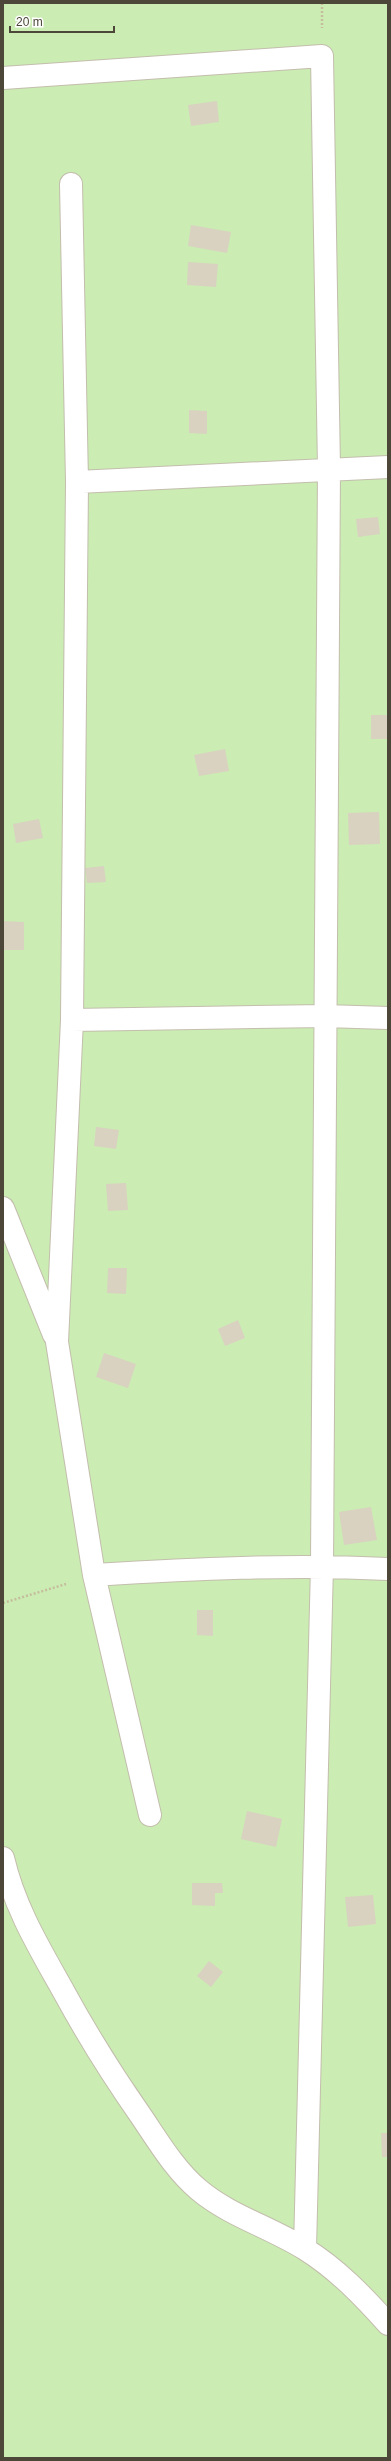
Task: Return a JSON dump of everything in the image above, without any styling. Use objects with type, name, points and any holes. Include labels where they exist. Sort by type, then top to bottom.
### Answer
[{"type":"street","points":[[3,78],[322,56],[329,469],[322,1565],[305,2249]]},
{"type":"street","points":[[71,184],[77,482],[72,1020],[57,1342],[94,1575],[150,1815]]},
{"type":"street","points":[[77,482],[388,466]]},
{"type":"street","points":[[72,1020],[325,1016],[388,1018]]},
{"type":"street","points":[[3,1208],[57,1342]]},
{"type":"street","points":[[94,1575],[194,1569],[322,1565],[388,1569]]},
{"type":"street","points":[[3,1858],[8,1880],[26,1926],[50,1969],[104,2061],[170,2157],[198,2189],[219,2205],[305,2249],[362,2294],[388,2324]]},
{"type":"path","points":[[3,1603],[94,1575]]},
{"type":"green space","points":[[3,3],[388,3],[388,2458],[3,2458]]},
{"type":"building","points":[[217,101],[219,122],[191,126],[188,105]]},
{"type":"building","points":[[191,225],[231,232],[227,253],[188,246]]},
{"type":"building","points":[[188,262],[218,264],[216,287],[187,285]]},
{"type":"building","points":[[189,410],[207,411],[207,434],[189,433]]},
{"type":"building","points":[[378,517],[380,534],[358,537],[356,519]]},
{"type":"building","points":[[371,715],[388,715],[388,739],[371,739]]},
{"type":"building","points":[[225,749],[229,771],[199,776],[194,755]]},
{"type":"building","points":[[379,812],[380,844],[349,845],[348,813]]},
{"type":"building","points":[[39,819],[43,838],[16,843],[13,824]]},
{"type":"building","points":[[104,866],[106,882],[87,883],[85,868]]},
{"type":"building","points":[[3,921],[24,922],[24,950],[3,950]]},
{"type":"building","points":[[96,1127],[119,1130],[116,1149],[94,1146]]},
{"type":"building","points":[[126,1183],[128,1210],[108,1211],[106,1184]]},
{"type":"building","points":[[108,1268],[127,1268],[126,1294],[107,1293]]},
{"type":"building","points":[[238,1320],[245,1338],[225,1346],[218,1329]]},
{"type":"building","points":[[104,1353],[136,1364],[128,1388],[96,1377]]},
{"type":"building","points":[[371,1507],[377,1540],[344,1545],[339,1512]]},
{"type":"building","points":[[197,1610],[213,1610],[213,1636],[197,1635]]},
{"type":"building","points":[[247,1811],[282,1819],[276,1847],[241,1839]]},
{"type":"building","points":[[192,1883],[222,1883],[223,1893],[215,1893],[215,1906],[192,1905]]},
{"type":"building","points":[[373,1895],[376,1924],[348,1927],[345,1897]]},
{"type":"building","points":[[209,1961],[223,1972],[211,1987],[197,1976]]},
{"type":"building","points":[[381,2133],[388,2133],[388,2157],[382,2157]]}]
